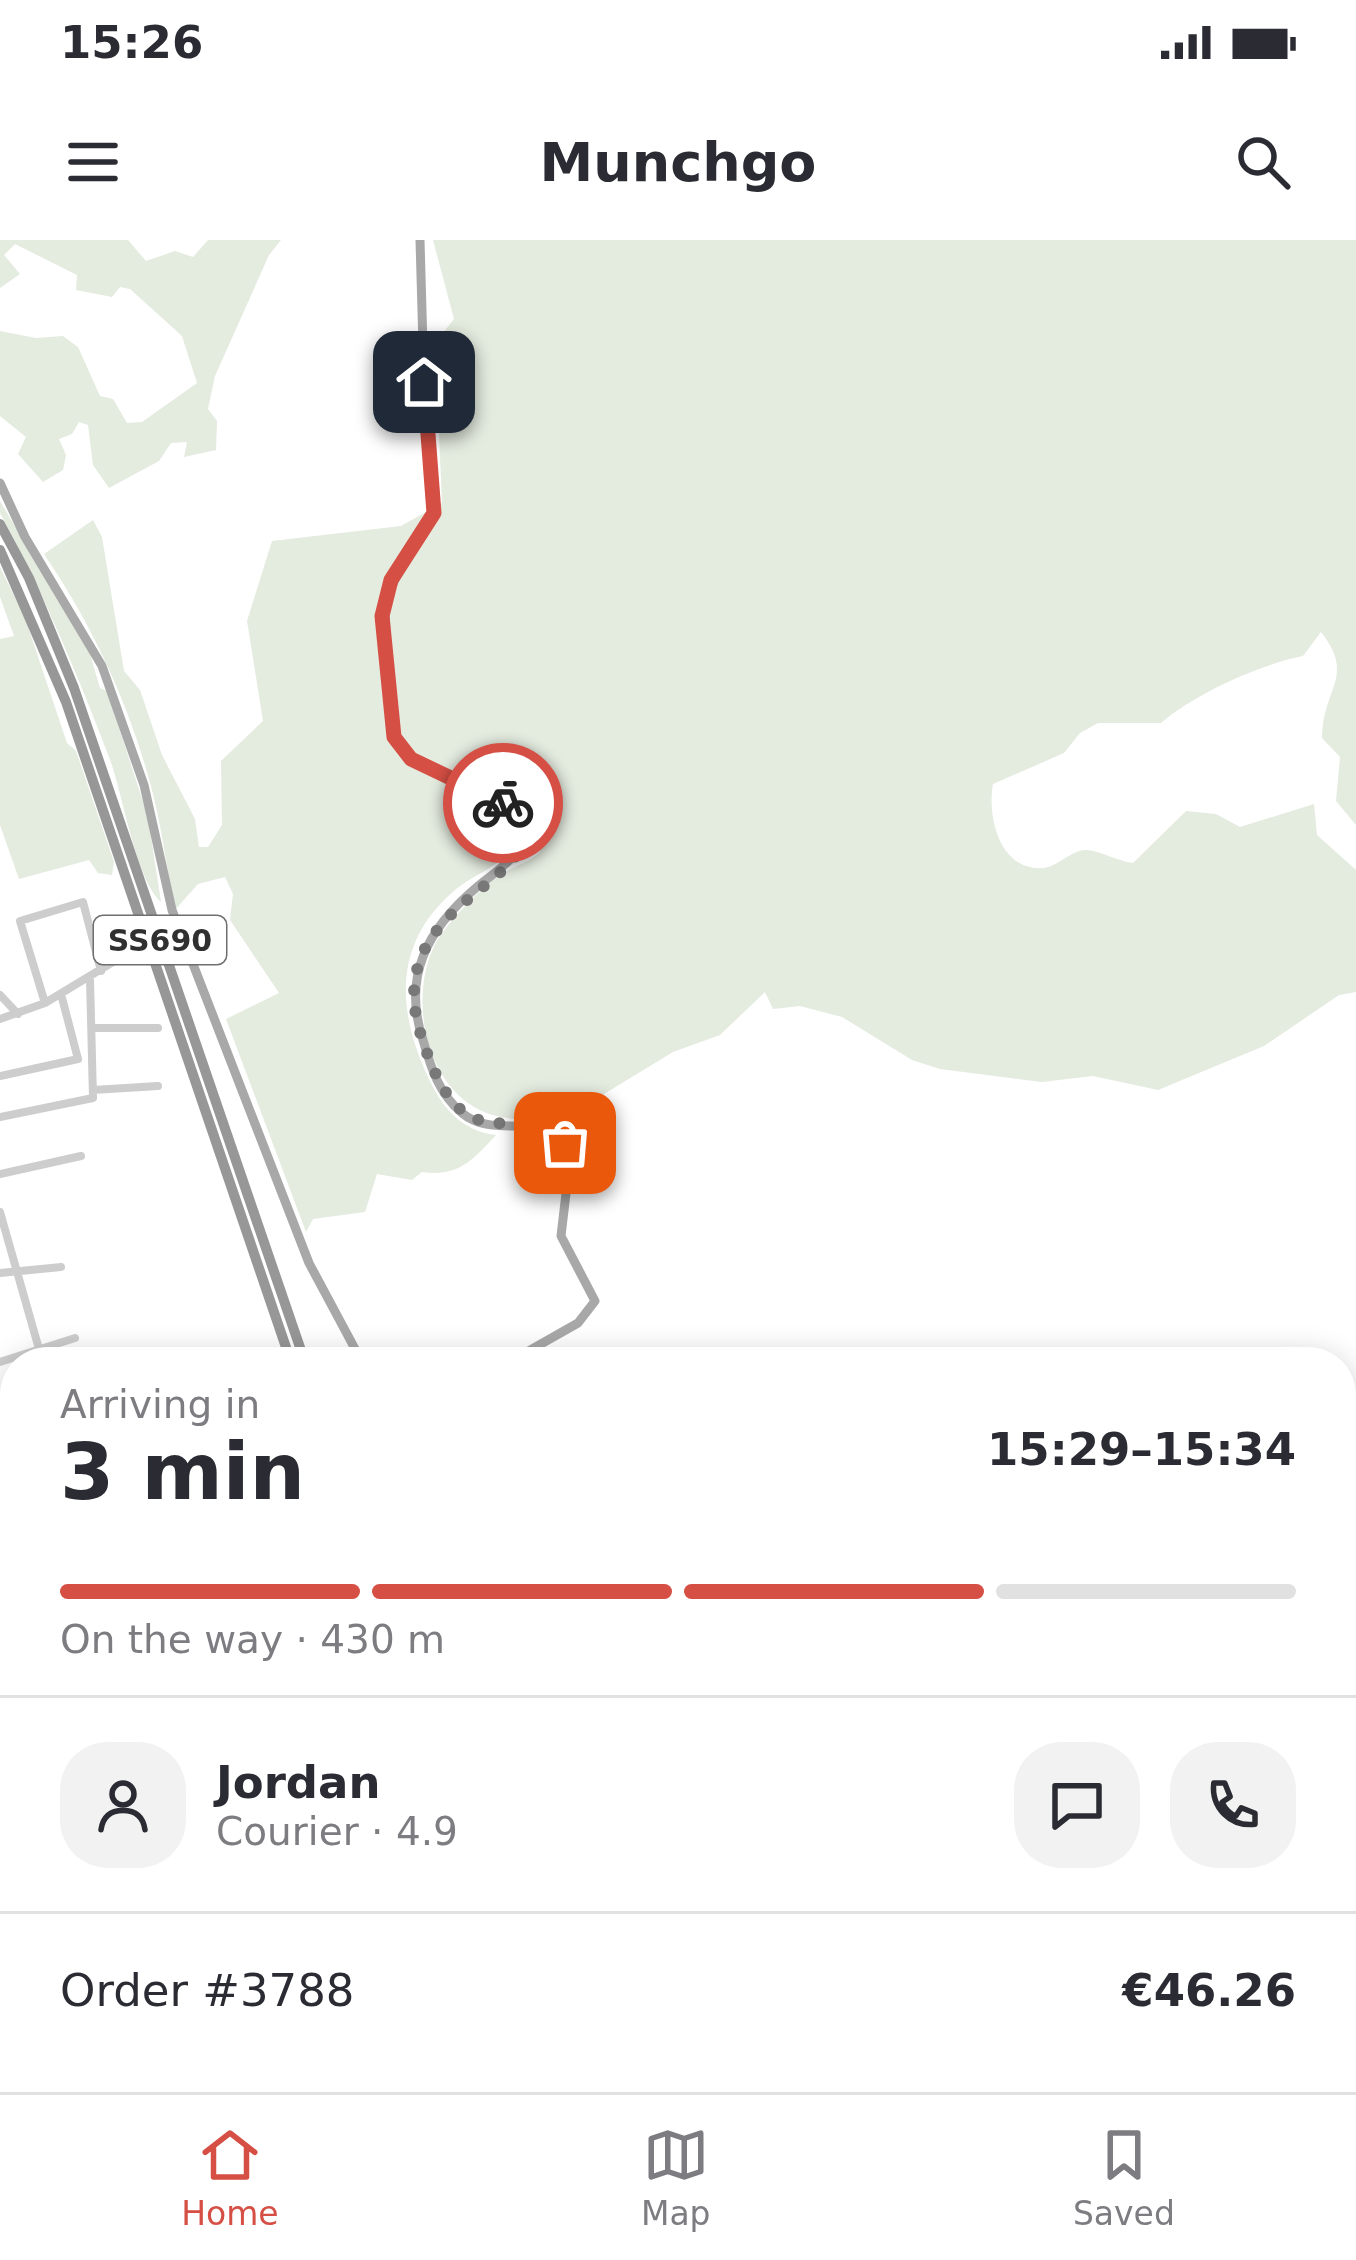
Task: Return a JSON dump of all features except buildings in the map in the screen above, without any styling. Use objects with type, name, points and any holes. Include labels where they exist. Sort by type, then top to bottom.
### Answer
[{"type":"highway","name":"SS690","points":[[0,524],[29,578],[74,688],[300,1347]]},
{"type":"highway","name":"SS690","points":[[0,550],[66,702],[286,1347]]},
{"type":"main road","points":[[420,240],[424,382],[435,506],[431,522],[403,557],[385,598],[387,688],[394,737],[411,759],[510,807],[526,834],[513,860],[443,920],[414,977],[414,1011],[437,1082],[464,1114],[491,1126],[539,1127],[565,1143],[569,1168],[561,1236],[595,1301],[578,1323],[536,1347]]},
{"type":"main road","points":[[0,483],[25,537],[103,666],[144,785],[172,910],[309,1263],[352,1347]]},
{"type":"street","points":[[45,1003],[20,921],[83,902],[101,971]]},
{"type":"street","points":[[0,1019],[45,1003],[141,945]]},
{"type":"street","points":[[0,1118],[93,1098],[90,979]]},
{"type":"street","points":[[0,1076],[78,1059],[61,994]]},
{"type":"street","points":[[0,995],[19,1014]]},
{"type":"street","points":[[94,1028],[158,1028]]},
{"type":"street","points":[[93,1090],[158,1086]]},
{"type":"street","points":[[0,1174],[81,1156]]},
{"type":"street","points":[[0,1212],[38,1347]]},
{"type":"street","points":[[0,1273],[62,1267]]},
{"type":"street","points":[[45,1347],[75,1337]]},
{"type":"shaded area","points":[[0,240],[128,240],[146,261],[175,251],[193,257],[208,240],[281,240],[269,255],[215,376],[208,409],[217,421],[216,450],[184,457],[187,442],[171,443],[159,461],[109,488],[93,465],[88,425],[79,422],[72,434],[59,439],[66,455],[63,470],[43,482],[18,454],[26,437],[0,416],[0,331],[36,338],[63,336],[78,347],[100,396],[113,399],[127,423],[142,422],[197,383],[182,336],[130,289],[120,287],[112,297],[76,290],[77,275],[15,244],[4,255],[20,274],[0,288]]},
{"type":"shaded area","points":[[433,240],[1356,240],[1356,825],[1336,801],[1340,757],[1322,738],[1337,672],[1331,647],[1321,632],[1303,656],[1229,682],[1161,723],[1098,723],[1080,733],[1064,753],[993,784],[992,811],[999,839],[1016,861],[1044,868],[1087,850],[1133,863],[1186,811],[1216,814],[1240,827],[1314,804],[1317,835],[1356,870],[1356,992],[1339,995],[1264,1046],[1158,1090],[1093,1076],[1042,1082],[940,1069],[912,1060],[842,1017],[800,1006],[773,1009],[765,992],[720,1035],[673,1052],[604,1094],[590,1127],[578,1139],[564,1123],[501,1117],[461,1097],[433,1056],[425,1030],[424,978],[442,933],[492,881],[540,852],[539,824],[519,821],[519,834],[507,854],[433,912],[418,935],[406,984],[412,1035],[438,1096],[467,1125],[496,1135],[455,1169],[422,1172],[412,1180],[377,1174],[365,1212],[313,1219],[306,1232],[226,1019],[279,993],[230,920],[233,894],[225,877],[198,884],[175,910],[156,805],[133,728],[94,638],[44,554],[93,520],[102,537],[124,671],[140,690],[162,755],[195,819],[199,847],[208,847],[222,825],[221,761],[263,721],[247,621],[272,541],[401,526],[442,503],[435,343],[454,319]]},
{"type":"shaded area","points":[[0,501],[90,654],[100,688],[107,691],[148,817],[161,902],[144,874],[85,695],[0,513]]},
{"type":"shaded area","points":[[0,567],[25,618],[67,743],[76,751],[114,862],[112,875],[98,873],[89,860],[19,879],[0,825],[0,639],[14,636],[0,597]]},
{"type":"way so far","points":[[503,803],[518,813],[525,826],[519,851],[443,920],[414,977],[414,1011],[437,1082],[464,1114],[491,1126],[550,1130],[565,1143]]},
{"type":"route","points":[[424,382],[434,513],[391,580],[382,616],[394,737],[411,759],[503,803]]}]
